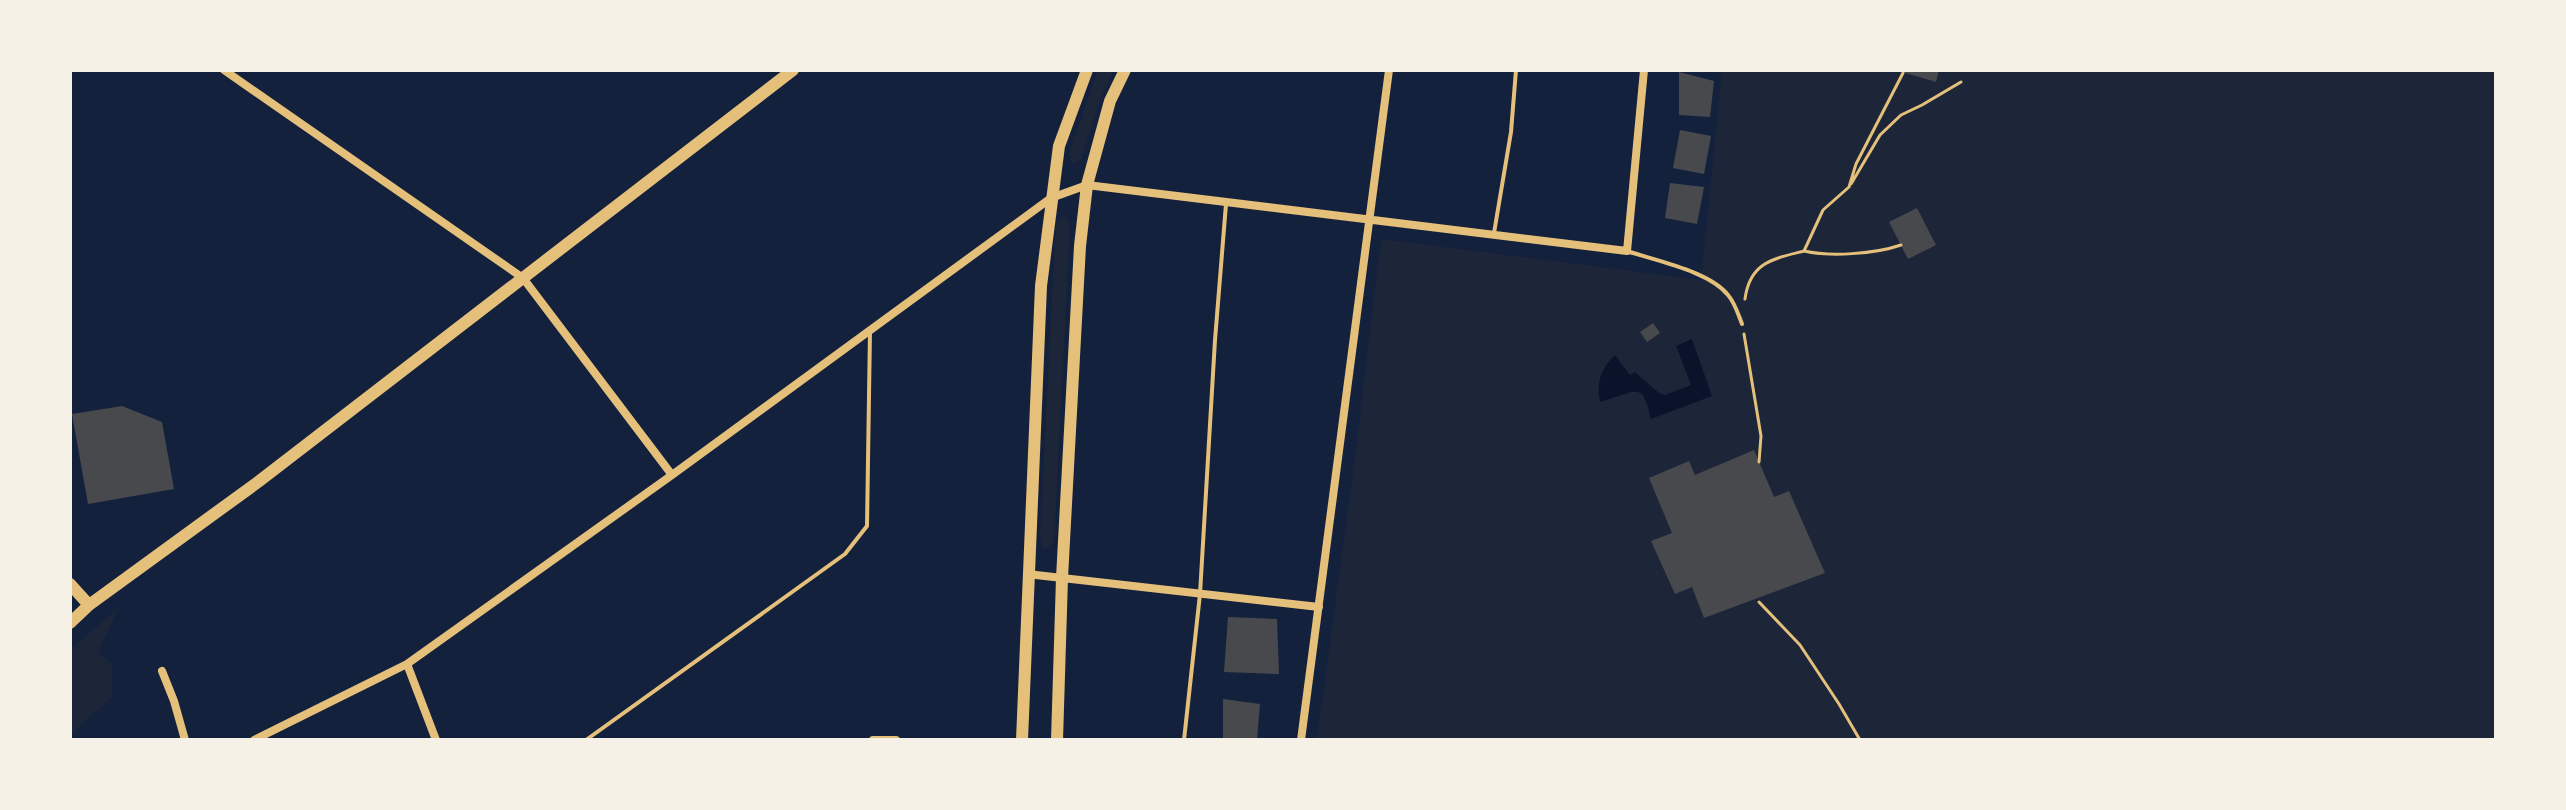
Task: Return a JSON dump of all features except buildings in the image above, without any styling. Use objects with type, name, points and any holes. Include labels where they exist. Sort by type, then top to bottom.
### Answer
[{"type":"main road","points":[[70,623],[89,605],[258,482],[793,70]]},
{"type":"main road","points":[[1022,740],[1041,286],[1059,146],[1087,70]]},
{"type":"main road","points":[[1057,740],[1062,578],[1080,246],[1087,185],[1110,101],[1125,70]]},
{"type":"main road","points":[[70,584],[89,605]]},
{"type":"street","points":[[224,70],[523,278],[672,475]]},
{"type":"street","points":[[1301,740],[1389,70]]},
{"type":"street","points":[[254,740],[407,664],[1051,198],[1087,185],[1627,251],[1644,70]]},
{"type":"street","points":[[1027,574],[1319,607]]},
{"type":"street","points":[[407,664],[436,740]]},
{"type":"street","points":[[162,671],[185,740]]},
{"type":"street","points":[[873,740],[896,740]]},
{"type":"lane","points":[[1493,235],[1511,132],[1516,70]]},
{"type":"lane","points":[[1184,740],[1200,594],[1215,340],[1227,203]]},
{"type":"lane","points":[[1627,251],[1717,284],[1728,294],[1742,324]]},
{"type":"lane","points":[[586,740],[845,554],[867,526],[870,331]]},
{"type":"path","points":[[1849,187],[1856,164],[1903,73]]},
{"type":"path","points":[[1804,251],[1823,210],[1849,187],[1880,135],[1901,115],[1961,82]]},
{"type":"path","points":[[1759,462],[1761,436],[1742,324],[1747,288],[1757,268],[1774,259],[1804,251],[1817,254],[1853,253],[1888,250],[1901,245]]},
{"type":"path","points":[[1759,602],[1800,645],[1860,740]]},
{"type":"shaded area","points":[[1098,70],[1113,70],[1081,159],[1074,163],[1070,160],[1070,150]]},
{"type":"shaded area","points":[[1722,70],[2496,70],[2496,740],[1317,740],[1381,239],[1701,280]]},
{"type":"shaded area","points":[[1060,217],[1066,217],[1070,225],[1054,539],[1046,549],[1042,547],[1040,538],[1055,236],[1056,222]]},
{"type":"shaded area","points":[[1692,339],[1712,396],[1651,419],[1643,395],[1638,392],[1600,402],[1601,376],[1615,355],[1629,374],[1635,372],[1659,393],[1665,395],[1691,385],[1676,346]]},
{"type":"shaded area","points":[[119,607],[98,652],[112,664],[112,697],[70,735],[70,650]]}]
